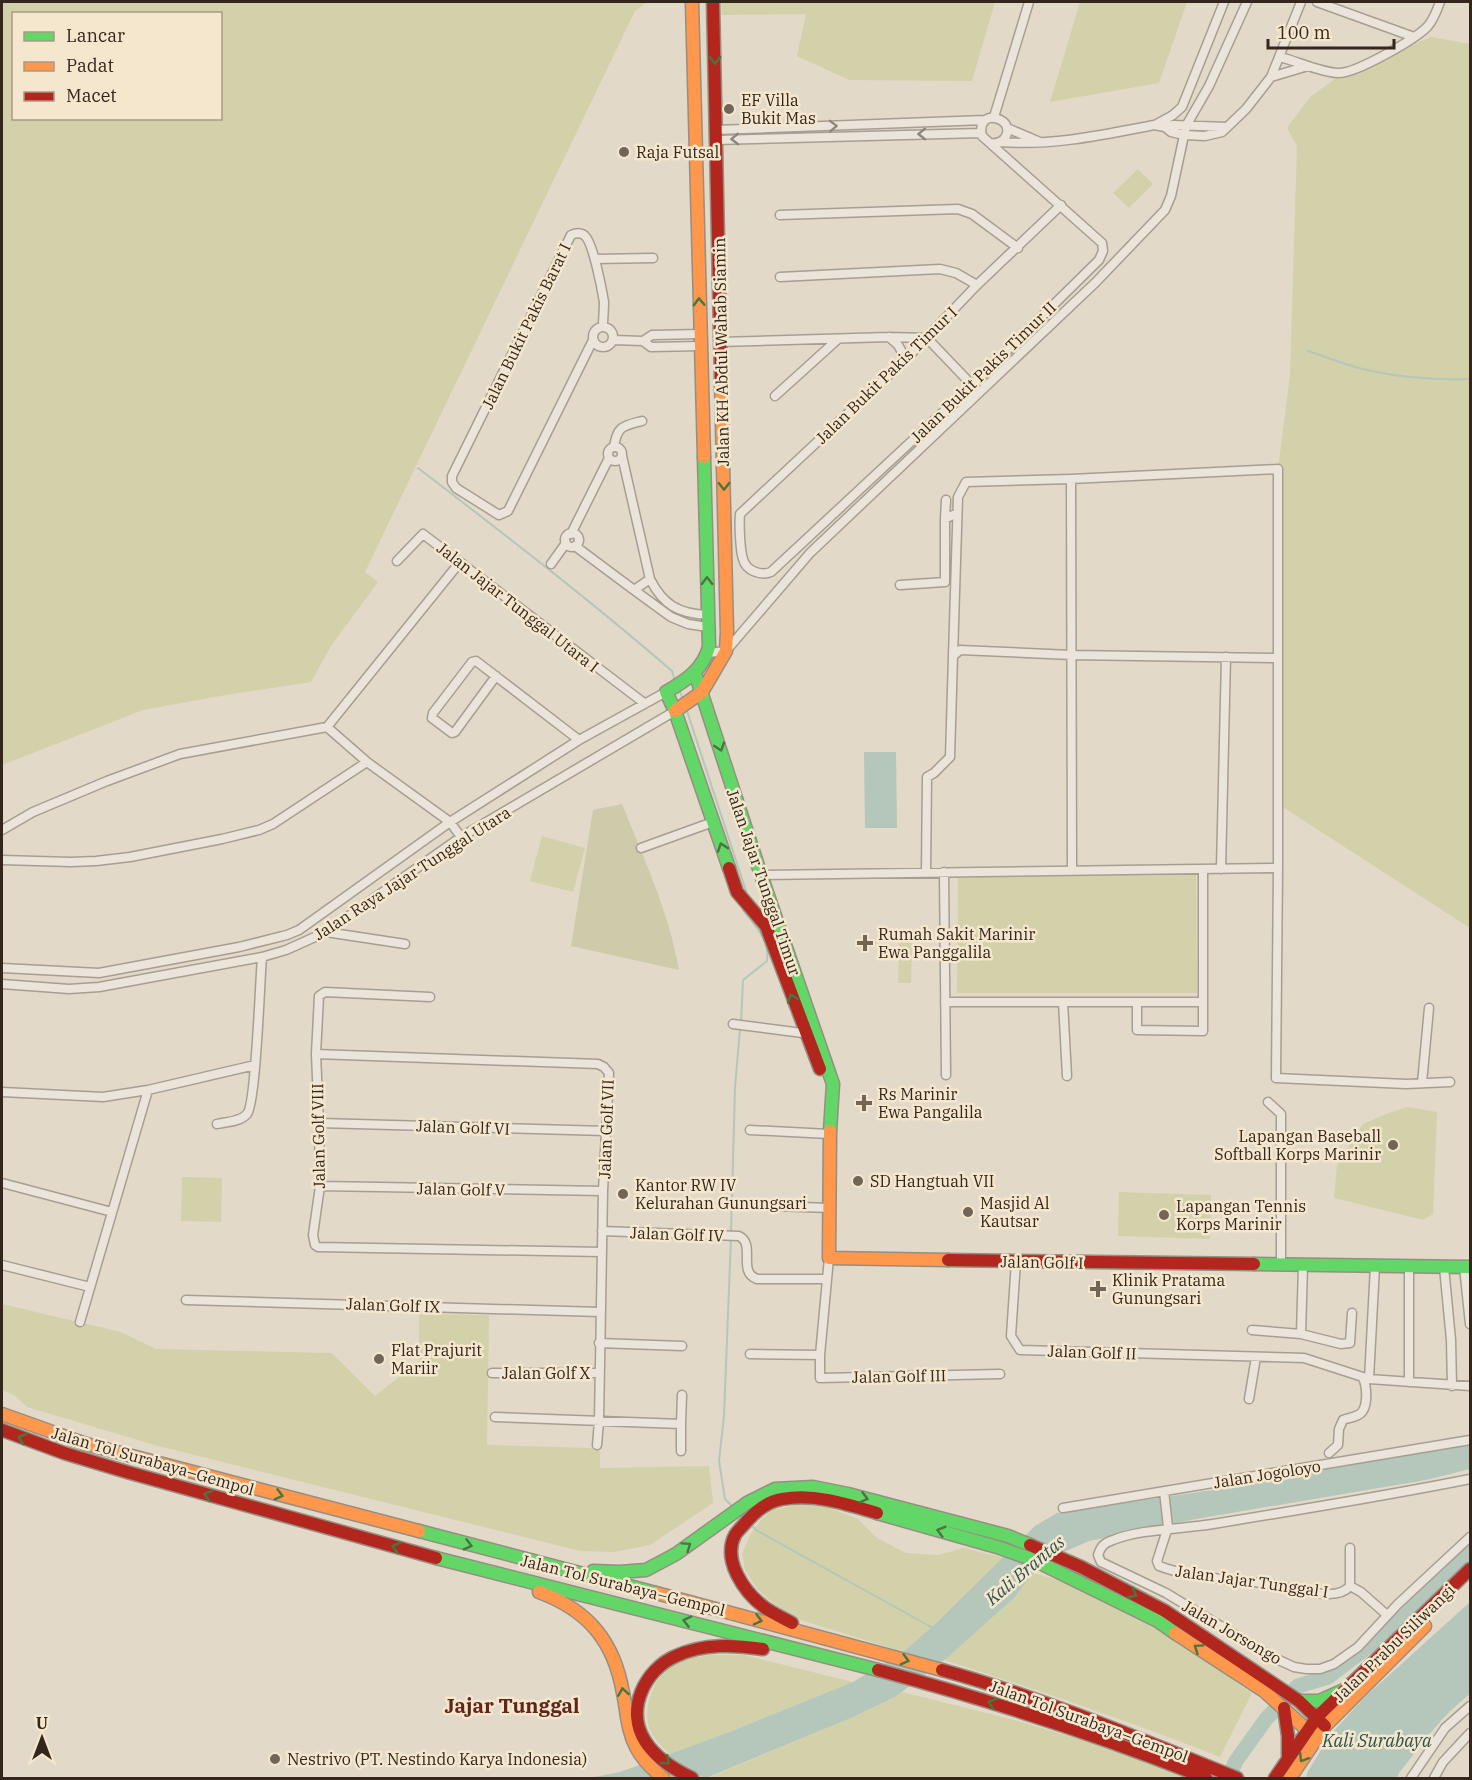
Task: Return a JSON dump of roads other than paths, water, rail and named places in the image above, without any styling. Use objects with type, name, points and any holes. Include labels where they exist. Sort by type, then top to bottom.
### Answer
[{"type":"main road","name":"Jalan KH Abdul Wahab Siamin","points":[[692,2],[710,645],[708,653]]},
{"type":"main road","name":"Jalan KH Abdul Wahab Siamin","points":[[701,693],[726,651],[727,632],[713,2]]},
{"type":"main road","points":[[694,113],[716,112]]},
{"type":"main road","points":[[702,393],[711,398],[721,393]]},
{"type":"main road","points":[[703,420],[712,416],[722,419]]},
{"type":"main road","points":[[693,674],[708,653]]},
{"type":"main road","name":"Jalan Jajar Tunggal Timur","points":[[693,674],[811,1034]]},
{"type":"main road","name":"Jalan Raya Jajar Tunggal Utara","points":[[669,691],[693,674]]},
{"type":"main road","name":"Jalan Jajar Tunggal Timur","points":[[669,691],[677,709],[737,892],[766,926],[833,1084],[829,1134],[829,1258]]},
{"type":"main road","name":"Jalan Raya Jajar Tunggal Utara","points":[[677,709],[701,693]]},
{"type":"main road","name":"Jalan Golf I","points":[[829,1258],[1467,1267]]},
{"type":"main road","name":"Jalan Tol Surabaya–Gempol","points":[[2,1414],[86,1444],[819,1636],[974,1679],[1073,1713],[1237,1779]]},
{"type":"main road","name":"Jalan Tol Surabaya–Gempol","points":[[2,1430],[61,1452],[121,1470],[455,1563],[825,1656],[1063,1724],[1148,1754],[1206,1779]]},
{"type":"main road","points":[[819,1636],[764,1607],[746,1590],[732,1563],[735,1535],[752,1507],[775,1489],[813,1487],[849,1494],[1008,1536],[1082,1567],[1165,1611],[1233,1665]]},
{"type":"main road","points":[[490,1551],[576,1570],[619,1572],[646,1570],[676,1554],[729,1517],[779,1499],[804,1497],[843,1503],[997,1547],[1067,1575],[1158,1622],[1270,1688],[1297,1700],[1321,1722],[1288,1758],[1275,1779]]},
{"type":"main road","points":[[455,1563],[553,1597],[581,1614],[598,1633],[611,1655],[620,1678],[630,1737],[692,1779]]},
{"type":"main road","name":"Jalan Prabu Siliwangi","points":[[1321,1722],[1346,1689],[1470,1569]]},
{"type":"main road","name":"Jalan Prabu Siliwangi","points":[[1321,1722],[1470,1581]]},
{"type":"main road","points":[[663,1779],[652,1770],[639,1744],[637,1709],[639,1692],[647,1677],[663,1662],[685,1652],[709,1646],[749,1647],[825,1656]]},
{"type":"main road","points":[[1270,1688],[1283,1707],[1312,1734]]},
{"type":"main road","points":[[1297,1700],[1319,1701],[1346,1689]]},
{"type":"main road","points":[[1283,1707],[1288,1736],[1288,1758]]},
{"type":"main road","points":[[1290,1779],[1312,1734]]},
{"type":"street","points":[[1029,2],[989,119],[982,124],[981,133],[984,139],[995,143],[1043,144],[1154,126],[1173,125],[1185,130],[1227,127],[1246,109],[1271,77],[1301,2]]},
{"type":"street","points":[[1154,126],[1176,113],[1185,102],[1224,2]]},
{"type":"street","points":[[708,653],[726,651],[810,554],[1095,283],[1165,210],[1171,196],[1185,130],[1209,86],[1246,2]]},
{"type":"street","points":[[1317,2],[1414,37]]},
{"type":"street","points":[[1280,57],[1333,73],[1348,73],[1414,37],[1427,27],[1434,18],[1440,2]]},
{"type":"street","points":[[1271,77],[1309,65]]},
{"type":"street","points":[[716,135],[771,128],[989,119],[1002,120],[1007,128],[1043,144]]},
{"type":"street","points":[[801,127],[801,137]]},
{"type":"street","points":[[771,128],[771,138]]},
{"type":"street","points":[[995,143],[1006,136],[1007,128]]},
{"type":"street","points":[[716,135],[771,138],[981,133]]},
{"type":"street","name":"Jalan Bukit Pakis Timur II","points":[[742,556],[744,563],[758,574],[771,572],[972,385],[1099,260],[1103,251],[1102,243],[995,143]]},
{"type":"street","name":"Jalan Bukit Pakis Timur I","points":[[742,556],[740,514],[906,359],[976,285],[1061,206]]},
{"type":"street","points":[[780,214],[958,209],[972,214],[1018,248]]},
{"type":"street","name":"Jalan Bukit Pakis Barat I","points":[[593,340],[508,511],[499,515],[456,488],[452,482],[452,476],[571,235],[577,233],[584,235],[588,240],[595,259],[604,303],[603,326]]},
{"type":"street","points":[[595,259],[653,258]]},
{"type":"street","points":[[780,277],[940,269],[956,273],[976,285]]},
{"type":"street","points":[[603,326],[612,330],[613,340],[609,345],[603,347],[597,345],[593,340],[593,333],[597,328],[603,326]]},
{"type":"street","points":[[889,337],[898,345],[906,359]]},
{"type":"street","points":[[720,342],[927,338],[972,385]]},
{"type":"street","points":[[613,340],[643,341],[651,347],[700,340]]},
{"type":"street","points":[[775,396],[837,340]]},
{"type":"street","points":[[642,421],[624,425],[619,429],[614,447],[608,453],[609,458],[571,534],[565,538],[570,545],[671,617],[688,624],[708,621]]},
{"type":"street","points":[[614,447],[622,450],[650,579],[657,594],[665,602],[708,621]]},
{"type":"street","points":[[609,458],[616,461],[622,456]]},
{"type":"street","points":[[926,872],[927,777],[950,757],[957,497],[966,482],[1278,469],[1276,1078],[1450,1082]]},
{"type":"street","points":[[1071,479],[1072,870]]},
{"type":"street","points":[[900,585],[945,582],[946,500]]},
{"type":"street","points":[[945,519],[957,513]]},
{"type":"street","name":"Jalan Jajar Tunggal Utara I","points":[[397,561],[423,534],[644,704]]},
{"type":"street","points":[[551,564],[570,545]]},
{"type":"street","points":[[2,830],[33,812],[96,785],[180,754],[327,727],[460,562]]},
{"type":"street","points":[[634,590],[650,579]]},
{"type":"street","points":[[953,656],[960,650],[1071,655],[1278,658]]},
{"type":"street","points":[[1221,869],[1226,657]]},
{"type":"street","points":[[495,676],[455,732],[452,733],[432,718],[433,713],[472,662],[476,661],[579,740]]},
{"type":"street","name":"Jalan Raya Jajar Tunggal Utara","points":[[2,968],[99,973],[239,947],[288,935],[299,930],[450,822],[579,740],[669,691]]},
{"type":"street","name":"Jalan Raya Jajar Tunggal Utara","points":[[2,984],[69,989],[99,987],[262,957],[295,946],[326,932],[460,837],[677,709]]},
{"type":"street","points":[[327,727],[367,762],[450,822],[460,837]]},
{"type":"street","points":[[2,860],[96,861],[130,857],[259,830],[273,824],[367,762]]},
{"type":"street","points":[[641,848],[713,822]]},
{"type":"street","points":[[760,875],[1278,868]]},
{"type":"street","points":[[1137,1002],[1137,1030],[1203,1031],[1203,869]]},
{"type":"street","points":[[944,872],[946,1075]]},
{"type":"street","points":[[326,932],[405,944]]},
{"type":"street","points":[[217,1124],[237,1120],[247,1114],[250,1105],[262,957]]},
{"type":"street","points":[[99,973],[99,987]]},
{"type":"street","name":"Jalan Golf VIII","points":[[430,997],[325,992],[319,996],[316,1054],[320,1186],[313,1235],[314,1243],[318,1247],[602,1252]]},
{"type":"street","points":[[945,1002],[1203,1002]]},
{"type":"street","points":[[1064,1002],[1067,1076]]},
{"type":"street","points":[[1422,1083],[1429,1008]]},
{"type":"street","points":[[733,1024],[811,1034]]},
{"type":"street","name":"Jalan Golf VII","points":[[316,1054],[598,1064],[609,1072],[603,1191],[597,1445]]},
{"type":"street","points":[[2,1092],[103,1097],[148,1090],[255,1065]]},
{"type":"street","points":[[80,1322],[148,1090]]},
{"type":"street","points":[[1268,1102],[1281,1114],[1281,1265]]},
{"type":"street","name":"Jalan Golf VI","points":[[319,1123],[606,1131]]},
{"type":"street","points":[[750,1130],[829,1134]]},
{"type":"street","points":[[2,1183],[112,1212]]},
{"type":"street","name":"Jalan Golf V","points":[[320,1186],[603,1191]]},
{"type":"street","points":[[748,1206],[829,1208]]},
{"type":"street","name":"Jalan Golf IV","points":[[602,1232],[739,1236],[746,1243],[747,1272],[752,1277],[757,1279],[826,1279]]},
{"type":"street","name":"Jalan Golf III","points":[[829,1258],[820,1378],[1000,1374]]},
{"type":"street","name":"Jalan Golf II","points":[[1016,1261],[1011,1336],[1020,1350],[1304,1358],[1366,1379],[1470,1386]]},
{"type":"street","points":[[2,1265],[90,1287]]},
{"type":"street","points":[[1301,1334],[1303,1265]]},
{"type":"street","points":[[1329,1453],[1338,1445],[1339,1429],[1343,1420],[1357,1416],[1363,1411],[1367,1385],[1375,1266]]},
{"type":"street","points":[[1409,1266],[1409,1382]]},
{"type":"street","points":[[1444,1267],[1451,1340],[1452,1386]]},
{"type":"street","points":[[1467,1267],[1470,1324]]},
{"type":"street","name":"Jalan Golf IX","points":[[186,1300],[600,1312]]},
{"type":"street","points":[[1252,1330],[1301,1334],[1341,1344],[1350,1343],[1352,1313]]},
{"type":"street","points":[[599,1343],[682,1346]]},
{"type":"street","points":[[750,1354],[820,1355]]},
{"type":"street","points":[[1249,1399],[1256,1357]]},
{"type":"street","name":"Jalan Golf X","points":[[492,1373],[599,1373]]},
{"type":"street","points":[[681,1451],[682,1395]]},
{"type":"street","points":[[495,1417],[681,1424]]},
{"type":"street","name":"Jalan Jogoloyo","points":[[1063,1508],[1164,1493],[1470,1440]]},
{"type":"street","points":[[1168,1529],[1470,1479]]},
{"type":"street","name":"Jalan Jajar Tunggal I","points":[[1164,1493],[1168,1529],[1157,1563],[1159,1566],[1171,1571],[1203,1577],[1269,1584],[1327,1594],[1340,1592],[1350,1586]]},
{"type":"street","name":"Jalan Jorsongo","points":[[1168,1529],[1115,1539],[1101,1547],[1098,1555],[1101,1562],[1166,1593],[1270,1656],[1294,1667],[1306,1669],[1320,1669],[1334,1664],[1358,1647],[1387,1615],[1470,1537]]},
{"type":"street","name":"Jalan Jajar Tunggal I","points":[[1350,1548],[1350,1586]]},
{"type":"street","name":"Jalan Jajar Tunggal I","points":[[1350,1586],[1361,1592],[1387,1615]]},
{"type":"street","points":[[1233,1665],[1251,1644]]},
{"type":"street","points":[[1411,1779],[1445,1728],[1470,1706]]},
{"type":"street","points":[[1436,1778],[1443,1761],[1469,1738]]},
{"type":"water","points":[[864,752],[896,752],[897,828],[865,828]]},
{"type":"water","name":"Kali Brantas","points":[[1470,1443],[1470,1469],[1426,1480],[1196,1519],[1089,1541],[1066,1551],[1033,1573],[1014,1598],[948,1657],[895,1697],[851,1718],[706,1778],[590,1778],[620,1772],[727,1733],[853,1682],[903,1652],[933,1626],[1035,1526],[1057,1513],[1240,1486],[1317,1469]]},
{"type":"water","name":"Kali Surabaya","points":[[1470,1602],[1470,1694],[1432,1731],[1397,1778],[1306,1778],[1331,1734],[1366,1696]]},
{"type":"waterway","points":[[1308,351],[1356,367],[1384,373],[1421,378],[1470,379]]},
{"type":"waterway","points":[[418,468],[610,619],[672,671],[675,681]]},
{"type":"waterway","points":[[679,689],[683,700]]},
{"type":"waterway","points":[[686,708],[748,897]]},
{"type":"waterway","points":[[741,1023],[743,980],[767,961],[764,940],[743,910],[744,908]]},
{"type":"waterway","points":[[731,1233],[735,1087],[740,1029]]},
{"type":"waterway","points":[[731,1238],[724,1416],[719,1461],[725,1499],[731,1505]]},
{"type":"waterway","points":[[752,1526],[933,1628]]},
{"type":"waterway","points":[[1228,1778],[1236,1761],[1266,1719],[1298,1686],[1328,1677],[1391,1629],[1470,1553]]},
{"type":"place","name":"EF Villa Bukit Mas","points":[[729,109]]},
{"type":"place","name":"Raja Futsal","points":[[624,152]]},
{"type":"place","name":"Rumah Sakit Marinir Ewa Panggalila","points":[[865,943]]},
{"type":"place","name":"Rs Marinir Ewa Pangalila","points":[[864,1103]]},
{"type":"place","name":"Lapangan Baseball Softball Korps Marinir","points":[[1393,1145]]},
{"type":"place","name":"SD Hangtuah VII","points":[[858,1181]]},
{"type":"place","name":"Kantor RW IV Kelurahan Gunungsari","points":[[623,1194]]},
{"type":"place","name":"Masjid Al Kautsar","points":[[968,1212]]},
{"type":"place","name":"Lapangan Tennis Korps Marinir","points":[[1164,1215]]},
{"type":"place","name":"Klinik Pratama Gunungsari","points":[[1098,1289]]},
{"type":"place","name":"Flat Prajurit Mariir","points":[[379,1359]]},
{"type":"place","name":"Nestrivo (PT. Nestindo Karya Indonesia)","points":[[275,1759]]},
{"type":"district","name":"Jajar Tunggal","points":[[512,1705]]}]
